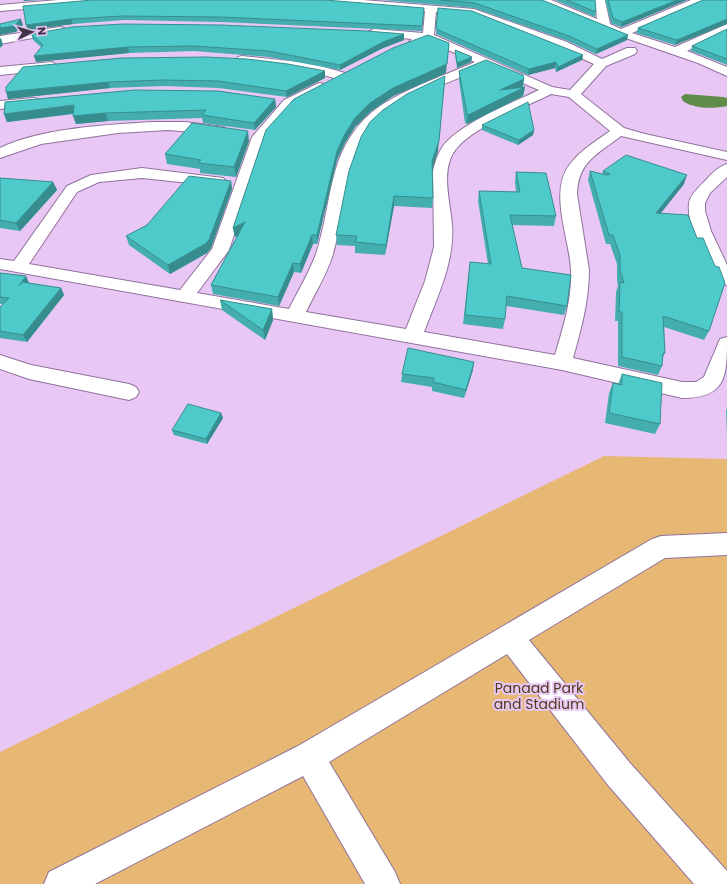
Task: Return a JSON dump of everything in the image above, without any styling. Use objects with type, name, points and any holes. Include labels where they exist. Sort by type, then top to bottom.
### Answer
[{"type":"street","points":[[0,8],[96,0]]},
{"type":"street","points":[[322,0],[474,12],[563,45],[602,62]]},
{"type":"street","points":[[542,0],[621,33],[677,51],[727,72]]},
{"type":"street","points":[[600,0],[604,25]]},
{"type":"street","points":[[664,0],[669,12]]},
{"type":"street","points":[[621,33],[700,0]]},
{"type":"street","points":[[428,37],[431,8]]},
{"type":"street","points":[[677,51],[727,27]]},
{"type":"street","points":[[0,40],[73,28]]},
{"type":"street","points":[[360,32],[428,37],[549,90],[573,94],[619,131],[642,138],[727,156]]},
{"type":"street","points":[[401,47],[428,37]]},
{"type":"street","points":[[573,94],[602,62],[631,51]]},
{"type":"street","points":[[227,59],[275,62],[310,67],[341,76]]},
{"type":"street","points":[[295,316],[324,255],[334,216],[345,160],[358,134],[377,115],[400,100],[485,62]]},
{"type":"street","points":[[0,71],[64,65]]},
{"type":"street","points":[[185,296],[220,250],[242,184],[252,136],[289,103],[354,69]]},
{"type":"street","points":[[413,336],[437,272],[443,245],[440,181],[442,162],[450,148],[463,135],[549,90]]},
{"type":"street","points":[[0,105],[46,100]]},
{"type":"street","points":[[274,101],[289,103]]},
{"type":"street","points":[[0,154],[14,146],[36,139],[129,128],[165,125],[231,132]]},
{"type":"street","points":[[562,363],[579,303],[580,270],[571,215],[569,184],[571,174],[577,164],[619,131]]},
{"type":"street","points":[[727,169],[710,184],[696,202],[697,217],[718,266],[727,279]]},
{"type":"street","points":[[19,266],[54,213],[72,189],[96,178],[142,173],[242,184]]},
{"type":"street","points":[[0,264],[19,266],[562,363],[682,390],[700,390],[712,381],[727,344]]},
{"type":"street","points":[[0,362],[29,372],[129,392]]},
{"type":"street","points":[[61,884],[309,757],[661,547],[727,544]]},
{"type":"street","points":[[510,637],[619,774],[716,884]]},
{"type":"street","points":[[309,757],[383,884]]},
{"type":"green space","name":"Panaad Park and Stadium","points":[[604,456],[727,459],[727,884],[0,884],[0,752]]},
{"type":"shaded area","points":[[685,94],[727,98],[727,106],[710,108],[693,106],[683,101],[681,97]]},
{"type":"building","points":[[93,0],[325,0],[424,8],[422,26],[220,17],[123,16],[71,19],[26,25],[23,6]]},
{"type":"building","points":[[440,0],[542,0],[628,35],[597,49],[569,36],[475,3]]},
{"type":"building","points":[[567,0],[595,0],[596,12]]},
{"type":"building","points":[[608,0],[677,0],[622,22],[613,18]]},
{"type":"building","points":[[703,0],[727,0],[727,19],[677,40],[638,28]]},
{"type":"building","points":[[438,8],[472,11],[583,55],[558,67],[556,62],[529,69],[436,29]]},
{"type":"building","points":[[21,19],[14,26],[0,28],[0,24]]},
{"type":"building","points":[[123,24],[220,25],[404,34],[383,42],[340,65],[269,51],[193,46],[128,47],[34,56],[43,45],[31,34],[72,27]]},
{"type":"building","points":[[727,29],[727,59],[692,46]]},
{"type":"building","points":[[428,35],[449,43],[447,64],[393,88],[370,103],[355,118],[337,151],[317,235],[312,235],[300,264],[293,263],[278,297],[211,285],[245,222],[233,228],[266,130],[294,99],[393,48]]},
{"type":"building","points":[[455,50],[472,57],[457,63]]},
{"type":"building","points":[[206,57],[247,59],[288,64],[325,71],[286,91],[218,81],[163,80],[108,82],[6,92],[6,87],[23,67],[122,58]]},
{"type":"building","points":[[486,60],[523,75],[524,79],[500,90],[525,87],[468,115],[459,71]]},
{"type":"building","points":[[445,76],[439,141],[432,161],[433,198],[394,196],[386,245],[355,242],[357,236],[336,235],[349,171],[361,137],[370,122],[383,110],[407,94]]},
{"type":"building","points":[[135,90],[218,91],[275,99],[254,123],[202,115],[206,110],[106,113],[73,116],[74,105],[4,114],[5,102]]},
{"type":"building","points":[[528,102],[534,130],[519,140],[482,125]]},
{"type":"building","points":[[192,123],[248,131],[234,167],[198,163],[201,160],[165,154]]},
{"type":"building","points":[[626,155],[687,175],[656,213],[688,215],[697,238],[703,238],[715,266],[719,267],[725,283],[709,331],[663,316],[665,353],[663,353],[662,366],[622,357],[622,312],[619,312],[620,282],[624,283],[620,270],[620,255],[613,235],[609,235],[590,171],[606,175],[610,174],[603,171]]},
{"type":"building","points":[[516,172],[546,173],[556,216],[510,215],[522,268],[571,275],[567,306],[507,296],[505,319],[465,315],[470,262],[491,264],[479,191],[520,192]]},
{"type":"building","points":[[189,176],[231,181],[209,240],[205,244],[168,265],[126,236],[147,225]]},
{"type":"building","points":[[0,178],[53,182],[16,223],[0,220]]},
{"type":"building","points":[[0,273],[26,276],[19,286],[22,282],[61,288],[23,335],[0,331],[0,307],[9,298],[0,297]]},
{"type":"building","points":[[220,300],[272,309],[263,330]]},
{"type":"building","points":[[408,348],[474,362],[466,390],[433,382],[434,378],[402,374]]},
{"type":"building","points":[[622,374],[662,383],[660,424],[609,413],[613,383],[622,385]]},
{"type":"building","points":[[188,404],[221,413],[206,439],[172,430]]}]
